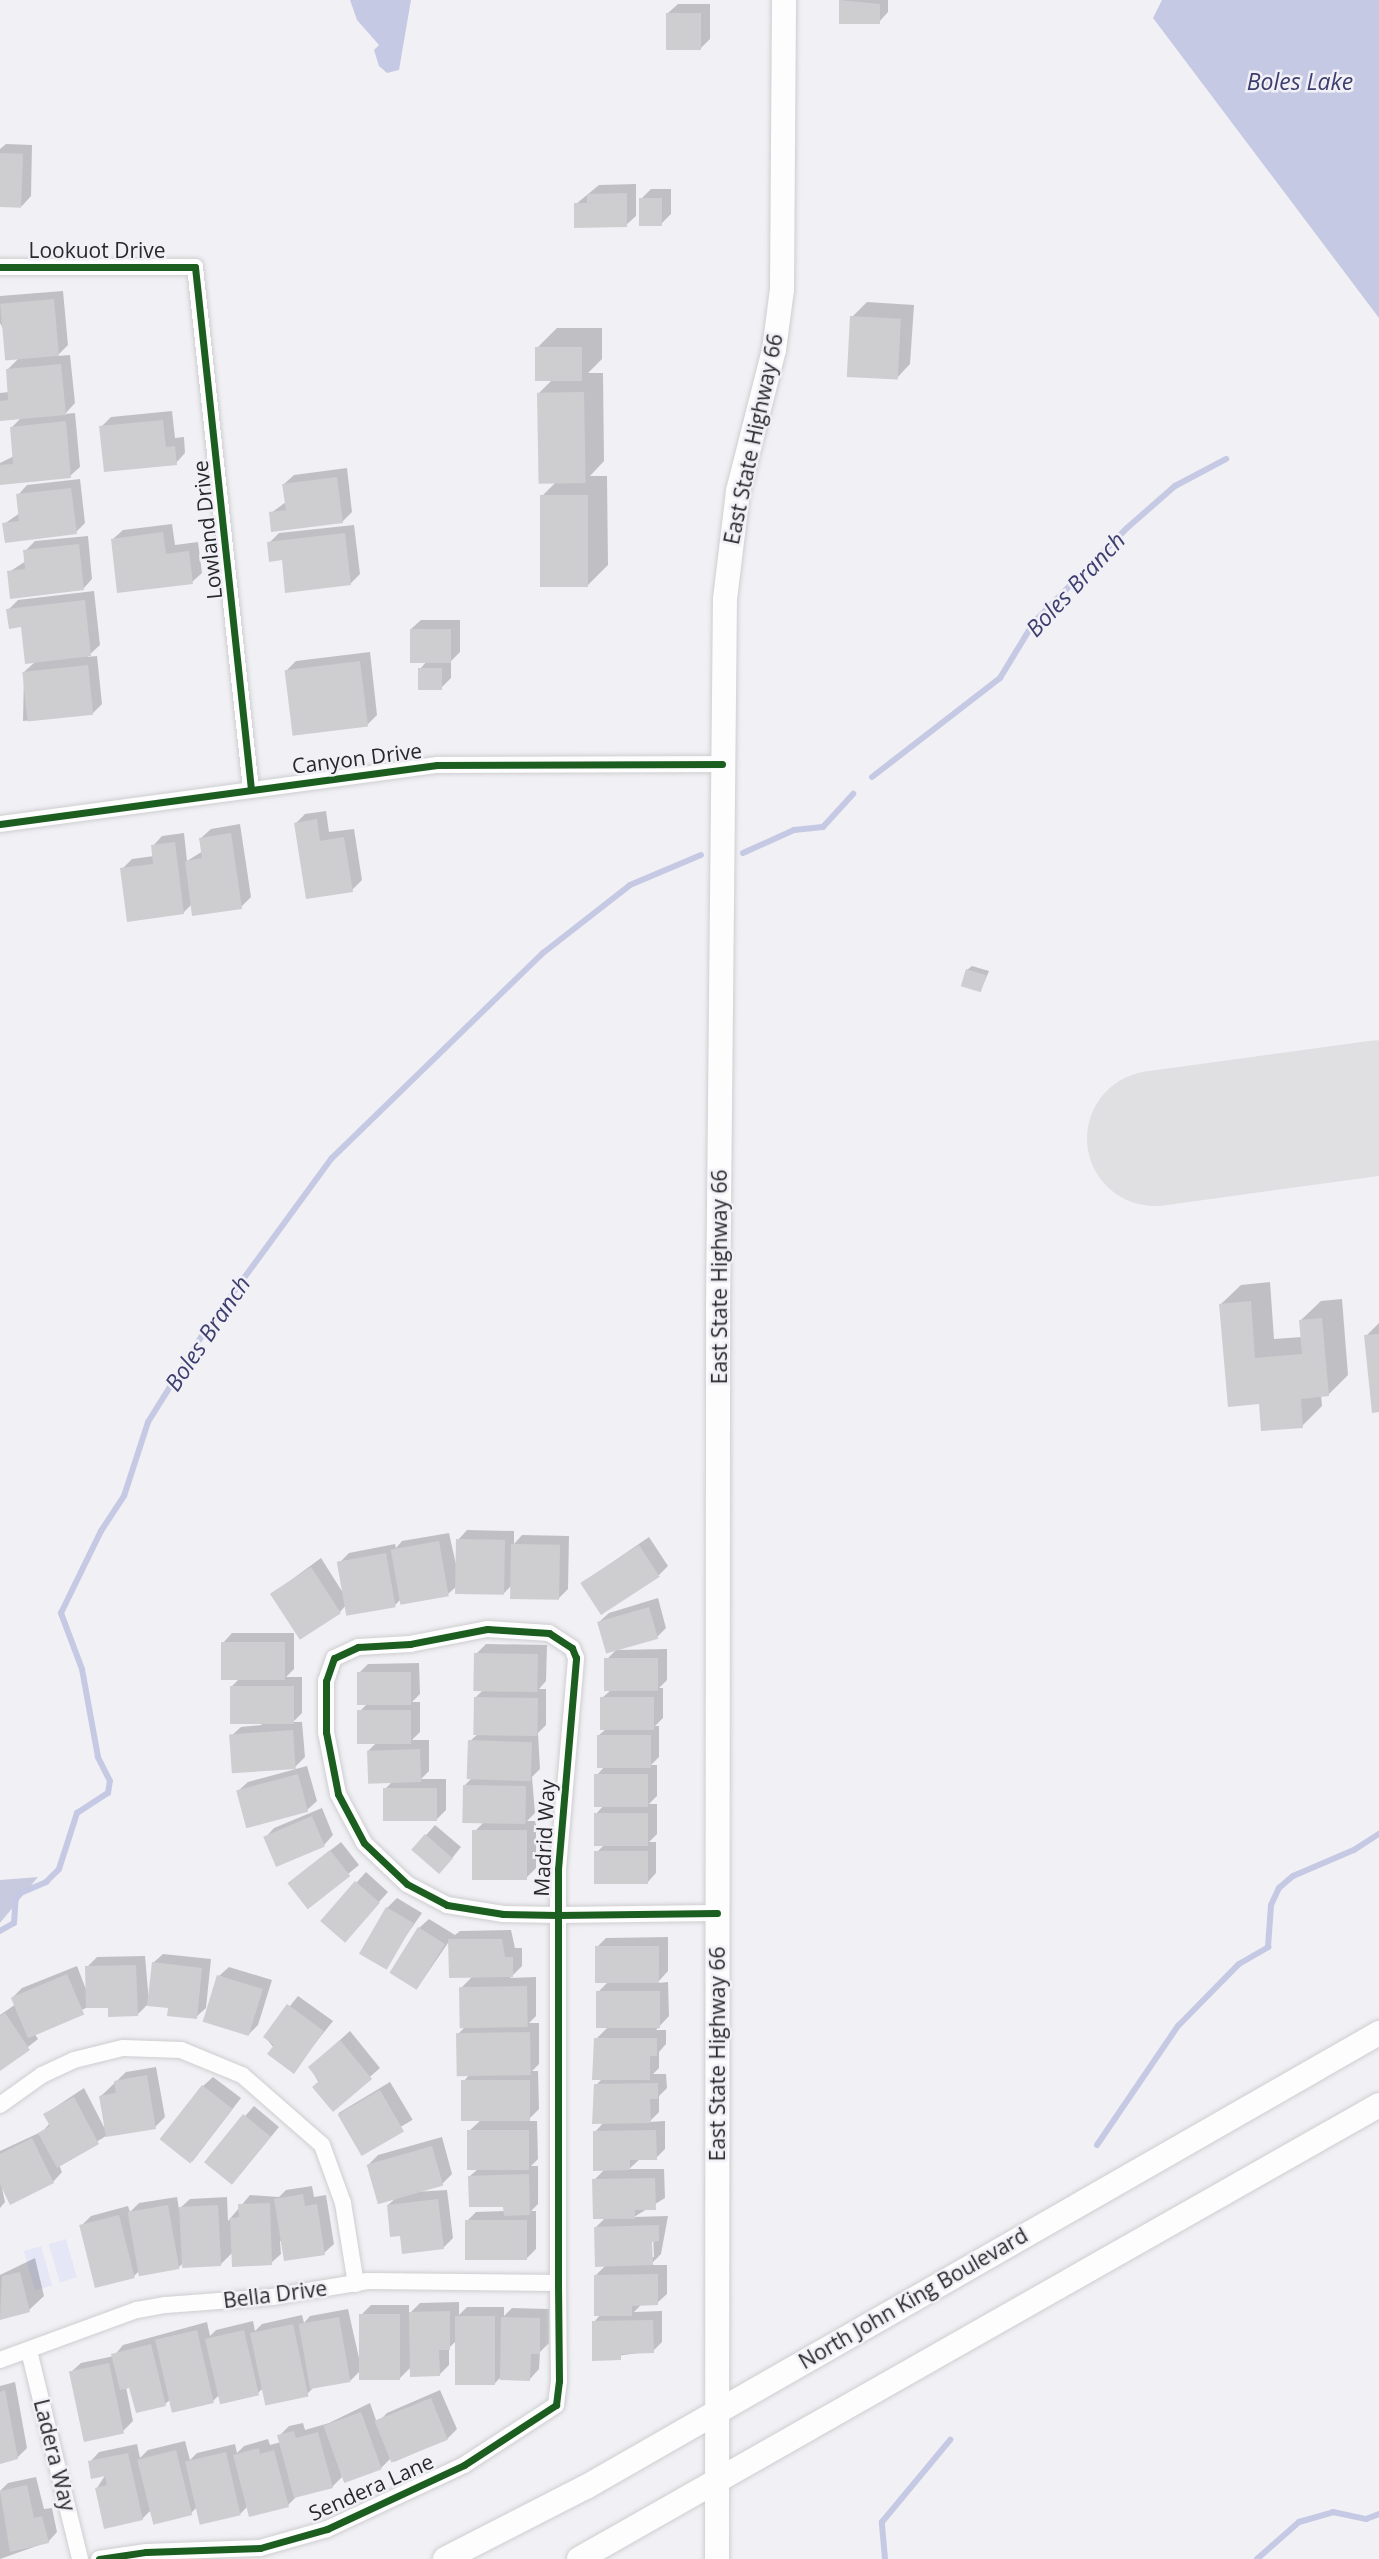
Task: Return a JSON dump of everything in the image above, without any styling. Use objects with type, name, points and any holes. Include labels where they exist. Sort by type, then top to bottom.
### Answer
[{"type":"main road","name":"East State Highway 66","points":[[717,2559],[722,764],[729,549],[738,491],[774,350],[782,289],[784,0]]},
{"type":"main road","name":"North John King Boulevard","points":[[445,2559],[586,2487],[717,2409],[1379,2033]]},
{"type":"main road","points":[[579,2559],[1379,2105]]},
{"type":"street","name":"Lookuot Drive","points":[[0,267],[195,267]]},
{"type":"street","name":"Lowland Drive","points":[[195,267],[251,789]]},
{"type":"street","name":"Canyon Drive","points":[[0,824],[251,789],[484,762],[722,764]]},
{"type":"street","name":"Madrid Way","points":[[556,2405],[558,1915],[561,1812],[577,1667],[572,1648],[548,1633],[487,1629],[410,1644],[358,1647],[334,1658],[327,1681],[330,1767],[338,1794],[364,1843],[407,1884],[447,1905],[503,1914],[558,1915]]},
{"type":"street","points":[[558,1915],[717,1913]]},
{"type":"street","points":[[0,2105],[42,2075],[74,2060],[123,2048],[181,2050],[242,2075],[322,2145],[343,2203],[356,2284]]},
{"type":"street","name":"Bella Drive","points":[[0,2360],[137,2310],[272,2297],[356,2284],[558,2283]]},
{"type":"street","name":"Ladera Way","points":[[29,2351],[80,2559]]},
{"type":"street","name":"Sendera Lane","points":[[99,2559],[146,2552],[260,2548],[327,2529],[464,2465],[556,2405]]},
{"type":"shaded area","points":[[38,1877],[0,1923],[0,1880]]},
{"type":"shaded area","points":[[66,2239],[77,2277],[60,2282],[49,2244]]},
{"type":"shaded area","points":[[41,2246],[52,2285],[35,2290],[24,2251]]},
{"type":"water","points":[[350,0],[411,0],[399,70],[387,73],[379,66],[374,50],[379,45],[357,20]]},
{"type":"water","name":"Boles Lake","points":[[1162,0],[1379,0],[1379,318],[1153,18]]},
{"type":"building","points":[[839,0],[880,4],[880,24],[839,24]]},
{"type":"building","points":[[666,13],[701,13],[701,50],[666,50]]},
{"type":"building","points":[[0,153],[23,154],[21,208],[0,207]]},
{"type":"building","points":[[627,193],[627,227],[574,228],[574,203],[587,203],[587,194]]},
{"type":"building","points":[[639,198],[662,198],[662,226],[639,226]]},
{"type":"building","points":[[54,299],[59,356],[5,360],[0,304]]},
{"type":"building","points":[[850,316],[901,319],[898,380],[847,377]]},
{"type":"building","points":[[535,347],[582,347],[582,381],[535,381]]},
{"type":"building","points":[[61,364],[66,415],[0,421],[0,401],[8,400],[6,369]]},
{"type":"building","points":[[584,392],[586,483],[539,484],[537,393]]},
{"type":"building","points":[[163,420],[166,447],[175,446],[177,465],[104,472],[99,426]]},
{"type":"building","points":[[66,421],[71,478],[0,485],[0,465],[13,464],[10,427]]},
{"type":"building","points":[[337,477],[343,523],[271,532],[269,512],[286,510],[282,484]]},
{"type":"building","points":[[71,488],[77,534],[5,543],[2,523],[19,521],[16,494]]},
{"type":"building","points":[[540,495],[588,495],[588,587],[540,587]]},
{"type":"building","points":[[163,532],[166,554],[189,551],[193,584],[117,593],[111,539]]},
{"type":"building","points":[[345,533],[351,585],[285,593],[282,560],[269,562],[267,542]]},
{"type":"building","points":[[79,544],[84,590],[10,599],[7,571],[25,569],[23,550]]},
{"type":"building","points":[[85,600],[91,656],[25,664],[21,627],[9,629],[6,609]]},
{"type":"building","points":[[410,629],[451,629],[451,663],[410,663]]},
{"type":"building","points":[[360,661],[368,727],[293,736],[285,670]]},
{"type":"building","points":[[88,665],[93,715],[28,722],[22,672]]},
{"type":"building","points":[[418,668],[442,668],[442,690],[418,690]]},
{"type":"building","points":[[317,819],[320,841],[344,837],[353,892],[306,899],[294,823]]},
{"type":"building","points":[[231,833],[242,909],[192,916],[185,861],[202,858],[199,838]]},
{"type":"building","points":[[175,842],[184,914],[127,922],[120,868],[153,864],[151,845]]},
{"type":"building","points":[[966,969],[986,975],[981,992],[961,986]]},
{"type":"building","points":[[1251,1301],[1255,1358],[1302,1354],[1299,1320],[1322,1318],[1329,1396],[1301,1399],[1303,1428],[1261,1431],[1259,1404],[1228,1407],[1219,1304]]},
{"type":"building","points":[[1379,1334],[1379,1412],[1372,1413],[1364,1335]]},
{"type":"building","points":[[456,1539],[505,1540],[504,1595],[455,1594]]},
{"type":"building","points":[[439,1541],[449,1596],[400,1605],[391,1550]]},
{"type":"building","points":[[511,1544],[560,1545],[559,1600],[510,1599]]},
{"type":"building","points":[[639,1545],[660,1577],[601,1615],[580,1583]]},
{"type":"building","points":[[386,1553],[396,1607],[346,1616],[337,1562]]},
{"type":"building","points":[[311,1567],[341,1613],[300,1640],[270,1594]]},
{"type":"building","points":[[649,1607],[658,1639],[606,1654],[597,1622]]},
{"type":"building","points":[[221,1642],[285,1642],[285,1680],[221,1680]]},
{"type":"building","points":[[474,1653],[538,1654],[537,1692],[473,1691]]},
{"type":"building","points":[[604,1658],[658,1658],[658,1691],[604,1691]]},
{"type":"building","points":[[357,1672],[411,1672],[411,1705],[357,1705]]},
{"type":"building","points":[[230,1686],[294,1686],[294,1724],[230,1724]]},
{"type":"building","points":[[474,1697],[538,1698],[537,1736],[473,1735]]},
{"type":"building","points":[[600,1697],[654,1697],[654,1730],[600,1730]]},
{"type":"building","points":[[357,1710],[411,1710],[411,1744],[357,1744]]},
{"type":"building","points":[[293,1730],[296,1769],[232,1773],[229,1734]]},
{"type":"building","points":[[597,1735],[651,1735],[651,1768],[597,1768]]},
{"type":"building","points":[[468,1740],[532,1742],[531,1781],[467,1779]]},
{"type":"building","points":[[420,1749],[421,1782],[368,1784],[367,1751]]},
{"type":"building","points":[[298,1774],[308,1812],[246,1828],[236,1791]]},
{"type":"building","points":[[594,1774],[648,1774],[648,1807],[594,1807]]},
{"type":"building","points":[[463,1785],[526,1786],[525,1824],[462,1823]]},
{"type":"building","points":[[383,1788],[437,1788],[437,1821],[383,1821]]},
{"type":"building","points":[[594,1813],[648,1813],[648,1846],[594,1846]]},
{"type":"building","points":[[312,1816],[325,1846],[276,1867],[263,1837]]},
{"type":"building","points":[[472,1830],[527,1830],[527,1880],[472,1880]]},
{"type":"building","points":[[425,1834],[453,1858],[439,1874],[411,1850]]},
{"type":"building","points":[[330,1850],[350,1876],[308,1909],[287,1883]]},
{"type":"building","points":[[594,1851],[648,1851],[648,1884],[594,1884]]},
{"type":"building","points":[[355,1881],[380,1903],[345,1943],[320,1921]]},
{"type":"building","points":[[386,1907],[414,1923],[387,1970],[359,1954]]},
{"type":"building","points":[[418,1927],[445,1944],[417,1990],[389,1973]]},
{"type":"building","points":[[448,1939],[502,1939],[505,1957],[513,1957],[513,1977],[449,1978]]},
{"type":"building","points":[[595,1946],[659,1946],[659,1983],[595,1983]]},
{"type":"building","points":[[152,1962],[202,1968],[197,2019],[167,2016],[168,2008],[147,2006]]},
{"type":"building","points":[[136,1965],[138,2016],[108,2017],[108,2008],[86,2008],[85,1966]]},
{"type":"building","points":[[67,1974],[84,2015],[28,2038],[11,1998]]},
{"type":"building","points":[[217,1975],[263,1989],[249,2036],[203,2022]]},
{"type":"building","points":[[527,1986],[528,2027],[460,2028],[459,1987]]},
{"type":"building","points":[[596,1991],[660,1991],[660,2028],[596,2028]]},
{"type":"building","points":[[287,2004],[324,2031],[294,2074],[267,2054],[274,2045],[263,2037]]},
{"type":"building","points":[[5,2013],[30,2050],[0,2071],[0,2016]]},
{"type":"building","points":[[530,2032],[531,2075],[457,2076],[456,2033]]},
{"type":"building","points":[[594,2038],[657,2038],[657,2056],[650,2056],[650,2080],[592,2080]]},
{"type":"building","points":[[340,2040],[372,2079],[333,2112],[312,2087],[319,2081],[308,2067]]},
{"type":"building","points":[[147,2075],[156,2129],[106,2137],[99,2096],[116,2093],[114,2081]]},
{"type":"building","points":[[461,2080],[530,2080],[530,2121],[461,2121]]},
{"type":"building","points":[[658,2083],[658,2099],[650,2099],[651,2123],[592,2124],[594,2084]]},
{"type":"building","points":[[202,2085],[233,2109],[190,2163],[160,2139]]},
{"type":"building","points":[[380,2090],[404,2132],[362,2156],[338,2114]]},
{"type":"building","points":[[74,2097],[99,2144],[57,2168],[38,2133],[50,2126],[43,2114]]},
{"type":"building","points":[[243,2114],[271,2137],[232,2185],[204,2162]]},
{"type":"building","points":[[467,2130],[529,2130],[529,2170],[467,2170]]},
{"type":"building","points":[[656,2130],[657,2160],[630,2160],[630,2170],[593,2171],[593,2131]]},
{"type":"building","points":[[32,2138],[54,2183],[10,2205],[0,2184],[0,2154]]},
{"type":"building","points":[[432,2146],[443,2185],[378,2204],[367,2165]]},
{"type":"building","points":[[529,2174],[530,2215],[504,2216],[503,2207],[469,2207],[468,2176]]},
{"type":"building","points":[[655,2178],[656,2210],[635,2210],[635,2219],[593,2219],[592,2179]]},
{"type":"building","points":[[303,2194],[305,2206],[317,2204],[325,2255],[284,2261],[274,2199]]},
{"type":"building","points":[[438,2199],[444,2249],[402,2254],[400,2236],[390,2237],[387,2205]]},
{"type":"building","points":[[270,2203],[272,2265],[232,2267],[230,2218],[239,2217],[238,2204]]},
{"type":"building","points":[[168,2205],[179,2269],[139,2276],[128,2212]]},
{"type":"building","points":[[218,2205],[221,2266],[182,2268],[179,2207]]},
{"type":"building","points":[[119,2215],[135,2278],[95,2288],[79,2225]]},
{"type":"building","points":[[465,2220],[527,2220],[527,2260],[465,2260]]},
{"type":"building","points":[[659,2225],[659,2241],[652,2242],[653,2265],[595,2267],[594,2227]]},
{"type":"building","points":[[20,2272],[30,2312],[0,2320],[2,2276]]},
{"type":"building","points":[[658,2274],[658,2305],[632,2306],[632,2316],[594,2316],[594,2275]]},
{"type":"building","points":[[450,2311],[450,2350],[439,2350],[440,2376],[410,2377],[409,2312]]},
{"type":"building","points":[[359,2314],[400,2314],[400,2380],[359,2380]]},
{"type":"building","points":[[455,2316],[495,2316],[495,2385],[455,2385]]},
{"type":"building","points":[[339,2317],[350,2382],[310,2389],[299,2324]]},
{"type":"building","points":[[501,2317],[540,2318],[540,2354],[531,2354],[530,2381],[500,2380]]},
{"type":"building","points":[[653,2320],[654,2353],[621,2354],[621,2360],[592,2361],[592,2321]]},
{"type":"building","points":[[293,2324],[308,2396],[265,2406],[250,2333]]},
{"type":"building","points":[[197,2330],[214,2403],[172,2413],[155,2340]]},
{"type":"building","points":[[244,2330],[259,2395],[220,2404],[205,2339]]},
{"type":"building","points":[[151,2344],[166,2406],[136,2413],[129,2388],[120,2390],[111,2354]]},
{"type":"building","points":[[109,2363],[124,2433],[84,2442],[69,2372]]},
{"type":"building","points":[[5,2390],[18,2459],[0,2464],[0,2392]]},
{"type":"building","points":[[431,2398],[448,2440],[391,2463],[374,2421]]},
{"type":"building","points":[[361,2412],[382,2469],[344,2483],[323,2426]]},
{"type":"building","points":[[294,2431],[296,2438],[318,2432],[333,2488],[294,2498],[277,2435]]},
{"type":"building","points":[[259,2448],[260,2454],[274,2450],[289,2507],[249,2517],[233,2455]]},
{"type":"building","points":[[176,2450],[192,2515],[153,2525],[137,2460]]},
{"type":"building","points":[[226,2452],[241,2515],[200,2525],[185,2461]]},
{"type":"building","points":[[128,2453],[143,2520],[104,2529],[95,2488],[107,2485],[105,2476],[91,2479],[88,2461]]},
{"type":"building","points":[[27,2485],[34,2518],[42,2516],[49,2543],[10,2552],[0,2491]]},
{"type":"waterway","name":"Boles Branch","points":[[872,777],[1000,678],[1034,622],[1127,528],[1175,486],[1226,459]]},
{"type":"waterway","name":"Boles Branch","points":[[743,853],[794,830],[823,827],[853,794]]},
{"type":"waterway","name":"Boles Branch","points":[[0,1931],[14,1923],[16,1895],[46,1882],[59,1869],[77,1813],[108,1793],[110,1781],[98,1757],[82,1669],[61,1613],[101,1531],[124,1496],[148,1422],[203,1334],[332,1158],[543,953],[630,885],[701,855]]},
{"type":"waterway","points":[[1097,2145],[1178,2026],[1239,1964],[1268,1947],[1271,1905],[1279,1888],[1293,1876],[1354,1850],[1379,1834]]},
{"type":"waterway","points":[[885,2559],[882,2522],[950,2440]]},
{"type":"waterway","points":[[1257,2559],[1299,2522],[1333,2512],[1366,2519],[1379,2514]]},
{"type":"runway","points":[[1154,1138],[1379,1107]]},
{"type":"cycle path","points":[[0,267],[195,267],[251,789]]},
{"type":"cycle path","points":[[0,824],[437,765],[722,764]]},
{"type":"cycle path","points":[[99,2559],[146,2552],[260,2548],[327,2529],[464,2465],[556,2405],[559,2381],[558,2283],[558,1869],[576,1658],[572,1648],[549,1633],[487,1629],[410,1644],[358,1647],[334,1658],[326,1681],[326,1732],[338,1794],[364,1843],[407,1884],[447,1905],[503,1914],[558,1915],[717,1913]]}]
